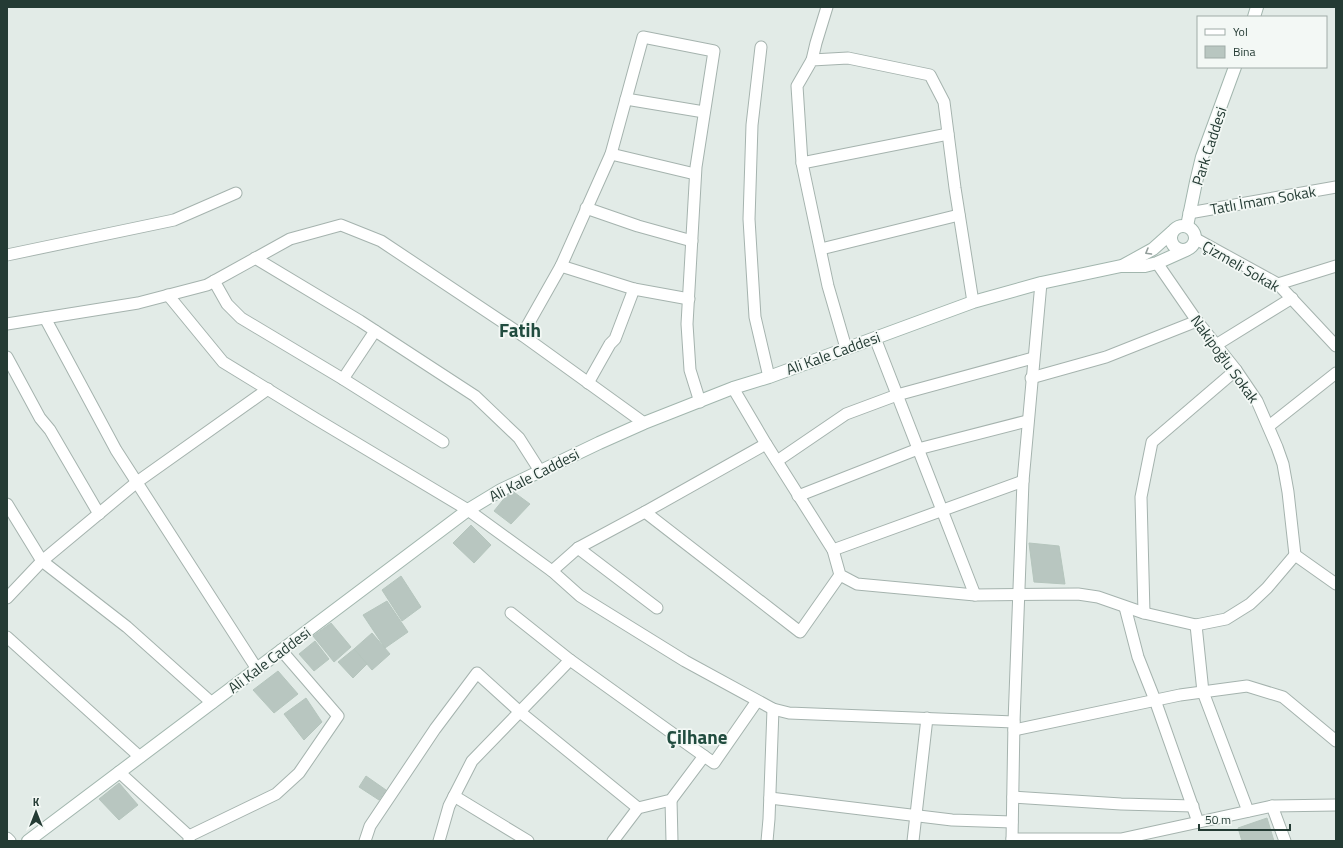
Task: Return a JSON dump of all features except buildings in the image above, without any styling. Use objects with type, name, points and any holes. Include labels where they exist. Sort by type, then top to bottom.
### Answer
[{"type":"main road","name":"Park Caddesi","points":[[1187,226],[1202,158],[1236,68]]},
{"type":"main road","points":[[1178,226],[1187,226],[1194,231],[1196,239],[1193,246],[1186,250],[1178,250],[1172,245],[1172,232],[1178,226]]},
{"type":"main road","name":"Ali Kale Caddesi","points":[[1122,266],[1153,249],[1172,232]]},
{"type":"main road","name":"Ali Kale Caddesi","points":[[28,841],[468,510],[501,490],[644,423],[734,388],[769,377],[973,302],[1041,283],[1122,266],[1145,266],[1157,264],[1186,250]]},
{"type":"street","points":[[827,7],[812,60],[797,86],[802,163],[828,286],[846,348]]},
{"type":"street","points":[[522,335],[561,266],[611,154],[644,38],[714,52],[695,174],[687,324],[690,370],[700,402]]},
{"type":"street","points":[[761,47],[752,125],[749,219],[755,317],[769,377]]},
{"type":"street","points":[[812,60],[848,58],[930,75],[944,102],[959,215],[973,302]]},
{"type":"street","points":[[626,99],[704,112]]},
{"type":"street","points":[[802,163],[948,134]]},
{"type":"street","points":[[611,154],[695,174]]},
{"type":"street","name":"Tatlı İmam Sokak","points":[[1190,213],[1336,187]]},
{"type":"street","points":[[7,255],[174,220],[236,193]]},
{"type":"street","points":[[586,208],[638,226],[692,240]]},
{"type":"street","points":[[820,250],[959,215]]},
{"type":"street","points":[[7,324],[138,303],[207,285],[290,238],[341,225],[381,240],[522,335],[644,423]]},
{"type":"street","name":"Çizmeli Sokak","points":[[1196,239],[1278,284],[1336,346]]},
{"type":"street","points":[[255,258],[375,331],[475,396],[520,438],[540,471]]},
{"type":"street","name":"Nakipoğlu Sokak","points":[[1157,264],[1197,321],[1236,370],[1257,401],[1269,426],[1283,464],[1288,492],[1295,555]]},
{"type":"street","points":[[561,266],[634,289],[689,299]]},
{"type":"street","points":[[1278,284],[1336,266]]},
{"type":"street","points":[[214,281],[227,304],[241,318],[343,379],[443,442]]},
{"type":"street","points":[[1041,283],[1027,421],[1023,481],[1014,726],[1012,840],[1121,839],[1272,806],[1336,805]]},
{"type":"street","points":[[588,382],[610,344],[615,340],[634,289]]},
{"type":"street","points":[[168,295],[223,362],[468,510],[552,571],[580,596],[685,660],[773,709],[789,712],[926,718],[1014,726],[1156,700],[1247,686],[1283,697],[1336,741]]},
{"type":"street","points":[[1216,345],[1292,298]]},
{"type":"street","points":[[45,318],[116,450],[257,669]]},
{"type":"street","points":[[1031,378],[1106,357],[1197,321]]},
{"type":"street","points":[[343,379],[375,331]]},
{"type":"street","points":[[874,338],[975,595]]},
{"type":"street","points":[[7,357],[40,418],[50,430],[99,514]]},
{"type":"street","points":[[777,461],[846,414],[897,395],[1033,358]]},
{"type":"street","points":[[1144,613],[1141,497],[1152,442],[1236,370]]},
{"type":"street","points":[[1269,426],[1336,373]]},
{"type":"street","points":[[734,388],[766,444],[833,550],[840,575],[857,584],[975,595],[1018,596],[1078,594],[1098,597],[1144,613],[1196,625],[1226,619],[1250,604],[1267,588],[1295,555],[1336,584]]},
{"type":"street","points":[[7,598],[42,561],[137,482],[268,389]]},
{"type":"street","points":[[798,496],[918,449],[1027,421]]},
{"type":"street","points":[[552,571],[578,548],[766,444]]},
{"type":"street","points":[[833,550],[941,509],[1023,481]]},
{"type":"street","points":[[7,504],[42,561],[127,627],[212,703]]},
{"type":"street","points":[[645,512],[800,632],[840,575]]},
{"type":"street","points":[[578,548],[657,608]]},
{"type":"street","points":[[1125,607],[1138,657],[1156,700],[1198,822]]},
{"type":"street","points":[[511,613],[570,660],[714,763],[757,701]]},
{"type":"street","points":[[1196,625],[1203,692],[1248,811]]},
{"type":"street","points":[[7,637],[140,757]]},
{"type":"street","points":[[119,772],[189,838],[276,794],[299,773],[338,716],[281,650]]},
{"type":"street","points":[[439,841],[449,806],[472,761],[570,660]]},
{"type":"street","points":[[364,841],[370,826],[435,729],[477,672],[520,712],[638,808]]},
{"type":"street","points":[[766,841],[770,798],[773,709]]},
{"type":"street","points":[[913,841],[926,718]]},
{"type":"street","points":[[672,841],[671,800],[704,756]]},
{"type":"street","points":[[454,796],[528,841]]},
{"type":"street","points":[[1013,797],[1121,804],[1193,806]]},
{"type":"street","points":[[770,798],[952,820],[1012,822]]},
{"type":"street","points":[[613,841],[638,808],[671,800]]},
{"type":"street","points":[[1272,806],[1285,841]]},
{"type":"street","points":[[7,838],[10,841]]},
{"type":"district","name":"Fatih","points":[[520,329]]},
{"type":"district","name":"Çilhane","points":[[697,736]]}]
